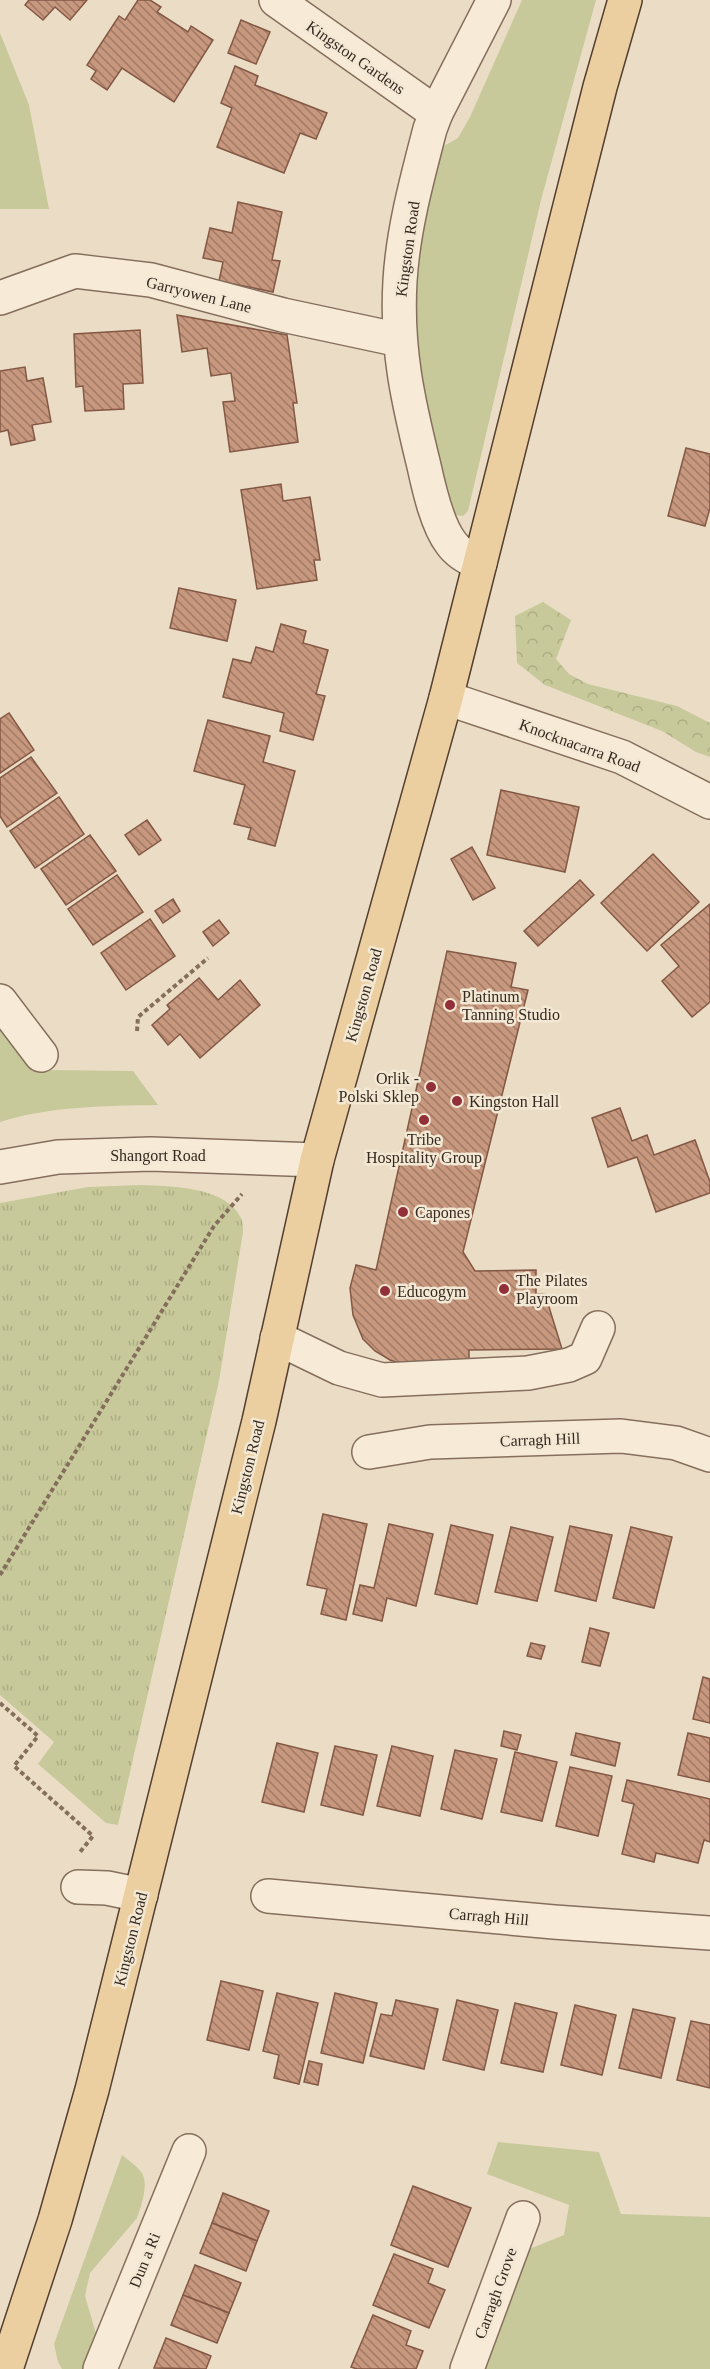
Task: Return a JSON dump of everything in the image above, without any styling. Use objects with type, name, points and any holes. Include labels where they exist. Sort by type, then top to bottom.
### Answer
[{"type":"main road","name":"Kingston Road","points":[[7,2368],[58,2209],[92,2090],[259,1421],[317,1160],[446,698],[600,87],[625,0]]},
{"type":"street","name":"Kingston Gardens","points":[[276,0],[436,114]]},
{"type":"street","name":"Kingston Road","points":[[480,563],[468,559],[450,543],[429,490],[407,394],[400,340],[400,279],[416,186],[436,114],[494,0]]},
{"type":"street","name":"Garryowen Lane","points":[[0,298],[75,271],[151,280],[283,315],[400,340]]},
{"type":"street","name":"Knocknacarra Road","points":[[446,698],[622,757],[710,802]]},
{"type":"street","points":[[0,1001],[41,1055]]},
{"type":"street","name":"Shangort Road","points":[[0,1167],[58,1157],[151,1154],[317,1160]]},
{"type":"street","points":[[277,1338],[339,1368],[382,1380],[528,1373],[569,1365],[585,1358],[598,1328]]},
{"type":"street","name":"Carragh Hill","points":[[369,1452],[430,1442],[621,1436],[676,1443],[710,1455]]},
{"type":"street","points":[[78,1871],[107,1888],[141,1895]]},
{"type":"street","name":"Carragh Hill","points":[[268,1896],[554,1922],[710,1933]]},
{"type":"street","name":"Dun a Ri","points":[[100,2369],[189,2151]]},
{"type":"street","name":"Carragh Grove","points":[[467,2369],[523,2218]]},
{"type":"path","points":[[137,1031],[138,1017],[208,958]]},
{"type":"path","points":[[0,1575],[214,1226],[245,1190]]},
{"type":"path","points":[[0,1703],[38,1736],[14,1766],[93,1836],[78,1871]]},
{"type":"green space","points":[[522,0],[596,0],[541,200],[468,511],[463,516],[455,515],[447,502],[421,384],[416,311],[420,255],[430,200],[444,146],[458,138],[470,117]]},
{"type":"green space","points":[[0,33],[29,105],[49,209],[0,209]]},
{"type":"green space","points":[[543,602],[571,620],[556,659],[569,674],[588,684],[677,706],[710,723],[710,757],[696,752],[662,731],[545,685],[517,663],[515,616]]},
{"type":"green space","points":[[0,1029],[32,1065],[47,1070],[133,1071],[158,1105],[58,1110],[0,1122]]},
{"type":"green space","points":[[139,1185],[181,1187],[223,1199],[234,1207],[241,1218],[243,1232],[219,1381],[118,1825],[106,1823],[38,1764],[54,1742],[0,1695],[0,1203],[88,1187]]},
{"type":"green space","points":[[498,2142],[599,2152],[621,2214],[710,2217],[710,2369],[484,2369],[527,2250],[564,2235],[569,2205],[487,2174]]},
{"type":"green space","points":[[122,2155],[143,2175],[145,2185],[142,2202],[137,2218],[90,2273],[85,2296],[97,2337],[86,2369],[62,2369],[54,2344]]},
{"type":"building","points":[[29,0],[87,0],[70,20],[55,7],[43,20],[25,5]]},
{"type":"building","points":[[138,0],[150,0],[161,7],[157,12],[188,32],[191,26],[213,40],[174,102],[122,68],[107,90],[91,79],[96,71],[87,65],[119,16],[125,20]]},
{"type":"building","points":[[241,20],[270,32],[256,64],[228,53]]},
{"type":"building","points":[[235,66],[258,76],[255,85],[327,113],[316,139],[300,133],[284,173],[217,147],[232,108],[221,103]]},
{"type":"building","points":[[238,202],[282,212],[272,260],[280,261],[273,292],[219,281],[223,262],[203,258],[210,228],[232,233]]},
{"type":"building","points":[[177,315],[287,335],[297,403],[293,403],[298,442],[230,452],[223,402],[235,401],[231,373],[211,376],[207,348],[182,352]]},
{"type":"building","points":[[140,330],[143,383],[123,384],[124,409],[85,411],[83,386],[76,387],[74,334]]},
{"type":"building","points":[[25,367],[27,381],[43,378],[51,422],[32,425],[35,440],[11,445],[8,430],[0,432],[0,371]]},
{"type":"building","points":[[686,448],[710,454],[710,508],[705,526],[668,516]]},
{"type":"building","points":[[281,484],[283,501],[310,497],[320,560],[314,560],[317,580],[257,589],[241,490]]},
{"type":"building","points":[[179,588],[236,600],[227,641],[170,628]]},
{"type":"building","points":[[281,624],[306,631],[303,643],[328,650],[316,694],[325,696],[313,740],[280,731],[284,713],[223,697],[233,659],[251,663],[256,647],[273,652]]},
{"type":"building","points":[[9,713],[34,750],[0,773],[0,719]]},
{"type":"building","points":[[208,720],[270,736],[263,762],[295,771],[275,846],[248,839],[251,828],[234,824],[245,785],[194,771]]},
{"type":"building","points":[[31,757],[57,793],[7,827],[0,816],[0,778]]},
{"type":"building","points":[[501,790],[579,807],[565,872],[487,855]]},
{"type":"building","points":[[59,797],[84,834],[35,868],[10,831]]},
{"type":"building","points":[[147,820],[161,840],[139,855],[125,835]]},
{"type":"building","points":[[90,835],[116,871],[66,905],[41,869]]},
{"type":"building","points":[[472,847],[495,888],[473,900],[451,859]]},
{"type":"building","points":[[653,854],[699,902],[647,951],[601,903]]},
{"type":"building","points":[[117,875],[143,912],[93,945],[68,909]]},
{"type":"building","points":[[580,880],[594,895],[538,946],[524,931]]},
{"type":"building","points":[[173,899],[180,911],[163,923],[155,911]]},
{"type":"building","points":[[710,904],[710,1002],[692,1017],[662,981],[679,966],[661,945]]},
{"type":"building","points":[[150,919],[175,956],[126,990],[101,953]]},
{"type":"building","points":[[219,920],[229,933],[213,946],[203,932]]},
{"type":"building","name":"Kingston Hall","points":[[447,951],[516,963],[511,987],[528,990],[463,1252],[475,1271],[536,1270],[536,1294],[545,1294],[562,1349],[469,1350],[469,1363],[407,1366],[375,1351],[363,1339],[353,1315],[350,1288],[356,1265],[376,1270]]},
{"type":"building","points":[[199,978],[218,1000],[240,980],[260,1005],[200,1058],[180,1034],[168,1045],[152,1025],[170,1009],[167,1005]]},
{"type":"building","points":[[620,1108],[632,1141],[647,1135],[654,1155],[695,1140],[710,1182],[710,1193],[656,1212],[637,1157],[608,1167],[592,1118]]},
{"type":"building","points":[[323,1514],[367,1524],[346,1620],[321,1614],[327,1589],[307,1585]]},
{"type":"building","points":[[389,1524],[433,1534],[416,1606],[387,1598],[382,1621],[353,1614],[360,1585],[374,1588]]},
{"type":"building","points":[[451,1525],[493,1535],[477,1604],[435,1594]]},
{"type":"building","points":[[570,1526],[612,1535],[596,1601],[555,1591]]},
{"type":"building","points":[[511,1527],[553,1537],[537,1601],[495,1592]]},
{"type":"building","points":[[631,1527],[672,1537],[654,1608],[613,1598]]},
{"type":"building","points":[[590,1628],[609,1633],[600,1666],[582,1662]]},
{"type":"building","points":[[531,1643],[545,1646],[541,1659],[527,1656]]},
{"type":"building","points":[[703,1677],[710,1679],[710,1723],[693,1719]]},
{"type":"building","points":[[504,1731],[521,1735],[517,1750],[501,1746]]},
{"type":"building","points":[[576,1733],[620,1743],[615,1766],[571,1755]]},
{"type":"building","points":[[688,1733],[710,1738],[710,1782],[678,1775]]},
{"type":"building","points":[[277,1743],[318,1753],[304,1812],[262,1802]]},
{"type":"building","points":[[335,1746],[377,1755],[363,1815],[321,1805]]},
{"type":"building","points":[[392,1746],[433,1756],[420,1816],[377,1806]]},
{"type":"building","points":[[455,1750],[497,1759],[482,1819],[441,1809]]},
{"type":"building","points":[[515,1752],[557,1762],[542,1821],[501,1812]]},
{"type":"building","points":[[570,1767],[612,1776],[598,1836],[556,1826]]},
{"type":"building","points":[[627,1780],[710,1799],[710,1842],[704,1840],[698,1863],[656,1853],[654,1862],[622,1854],[634,1804],[622,1801]]},
{"type":"building","points":[[221,1981],[263,1991],[249,2050],[207,2040]]},
{"type":"building","points":[[277,1993],[318,2003],[299,2084],[274,2078],[279,2055],[263,2051]]},
{"type":"building","points":[[335,1993],[377,2003],[363,2063],[321,2053]]},
{"type":"building","points":[[396,2000],[438,2009],[424,2069],[370,2056],[381,2014],[392,2016]]},
{"type":"building","points":[[457,2000],[498,2010],[484,2070],[443,2060]]},
{"type":"building","points":[[515,2003],[557,2013],[543,2072],[501,2063]]},
{"type":"building","points":[[575,2005],[616,2015],[602,2075],[561,2065]]},
{"type":"building","points":[[633,2009],[675,2018],[661,2078],[619,2068]]},
{"type":"building","points":[[691,2021],[710,2025],[710,2088],[677,2080]]},
{"type":"building","points":[[309,2061],[322,2064],[318,2085],[304,2082]]},
{"type":"building","points":[[413,2186],[471,2208],[448,2267],[391,2245]]},
{"type":"building","points":[[223,2193],[269,2211],[257,2241],[212,2223]]},
{"type":"building","points":[[212,2223],[257,2241],[246,2271],[200,2253]]},
{"type":"building","points":[[394,2254],[433,2269],[428,2283],[445,2290],[429,2328],[373,2305]]},
{"type":"building","points":[[195,2265],[241,2283],[229,2313],[183,2295]]},
{"type":"building","points":[[183,2295],[229,2313],[217,2343],[171,2325]]},
{"type":"building","points":[[373,2315],[411,2331],[406,2345],[423,2351],[416,2369],[357,2369],[351,2367]]},
{"type":"building","points":[[166,2338],[211,2356],[206,2369],[154,2368]]},
{"type":"place","name":"Platinum Tanning Studio","points":[[450,1005]]},
{"type":"place","name":"Orlik - Polski Sklep","points":[[431,1087]]},
{"type":"place","name":"Kingston Hall","points":[[457,1101]]},
{"type":"place","name":"Tribe Hospitality Group","points":[[424,1120]]},
{"type":"place","name":"Capones","points":[[403,1212]]},
{"type":"place","name":"The Pilates Playroom","points":[[504,1289]]},
{"type":"place","name":"Educogym","points":[[385,1291]]}]
